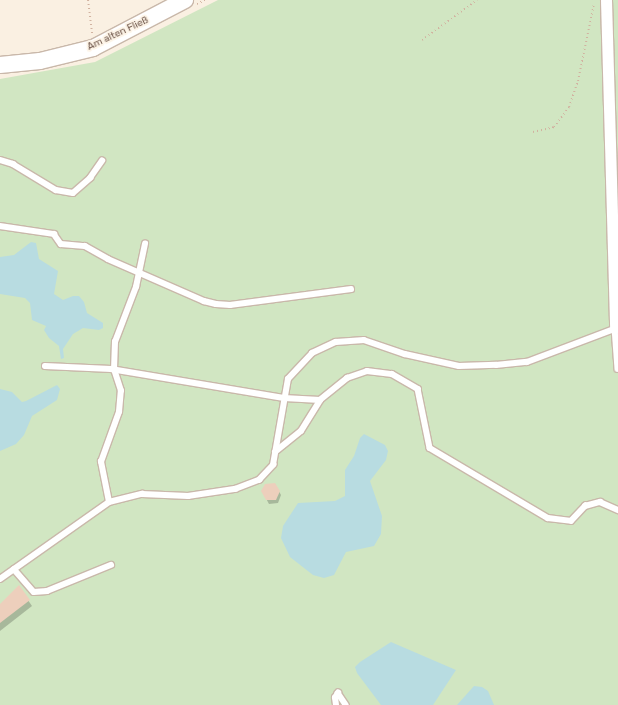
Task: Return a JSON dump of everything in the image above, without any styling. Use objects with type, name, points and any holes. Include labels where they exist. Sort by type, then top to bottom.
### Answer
[{"type":"main road","name":"Am alten Fließ","points":[[0,65],[40,61],[93,48],[185,0]]},
{"type":"street","points":[[606,0],[615,176],[617,328]]},
{"type":"lane","points":[[0,160],[13,164],[56,190],[73,192],[90,178],[102,161]]},
{"type":"lane","points":[[0,226],[49,232],[54,234],[62,244],[85,246],[140,273],[216,304],[230,305],[351,289]]},
{"type":"lane","points":[[109,502],[102,462],[119,412],[122,391],[114,370],[115,342],[140,273],[145,244]]},
{"type":"lane","points":[[0,579],[109,502],[142,494],[188,496],[235,489],[259,480],[273,465],[288,379],[312,353],[336,342],[364,340],[405,354],[458,366],[496,365],[527,362],[559,352],[617,328],[618,369]]},
{"type":"lane","points":[[45,366],[114,370],[284,398],[320,400]]},
{"type":"lane","points":[[275,452],[301,431],[320,400],[354,376],[367,371],[392,374],[418,389],[430,448],[548,518],[571,521],[585,506],[600,502],[618,510]]},
{"type":"lane","points":[[14,569],[34,592],[47,591],[111,565]]},
{"type":"lane","points":[[336,705],[335,698],[338,693],[346,705]]},
{"type":"path","points":[[88,0],[93,48]]},
{"type":"path","points":[[422,40],[477,0]]},
{"type":"path","points":[[533,132],[554,127],[569,107],[578,81],[596,0]]},
{"type":"green space","points":[[218,0],[618,0],[618,705],[0,705],[0,79],[95,62]]},
{"type":"water","points":[[31,242],[36,243],[39,259],[58,271],[54,294],[63,300],[73,296],[79,296],[84,302],[87,313],[103,323],[103,328],[99,330],[83,328],[73,334],[63,349],[64,358],[61,359],[59,346],[49,338],[44,330],[46,326],[32,320],[30,303],[25,298],[0,294],[0,257],[14,255]]},
{"type":"water","points":[[57,385],[60,389],[57,400],[32,416],[24,435],[16,444],[0,451],[0,389],[12,392],[22,402]]},
{"type":"water","points":[[364,434],[385,445],[388,451],[386,460],[370,481],[382,516],[381,534],[374,546],[346,552],[334,575],[324,578],[313,575],[290,557],[281,538],[283,526],[298,503],[335,501],[345,496],[345,470],[354,456],[360,438]]},
{"type":"water","points":[[391,642],[456,670],[433,705],[381,705],[357,673],[355,667],[360,662]]},
{"type":"water","points":[[474,686],[482,687],[488,691],[494,705],[457,705]]},
{"type":"building","points":[[275,483],[280,491],[276,500],[266,500],[261,491],[265,484]]},
{"type":"building","points":[[19,585],[30,600],[0,623],[0,604]]}]
